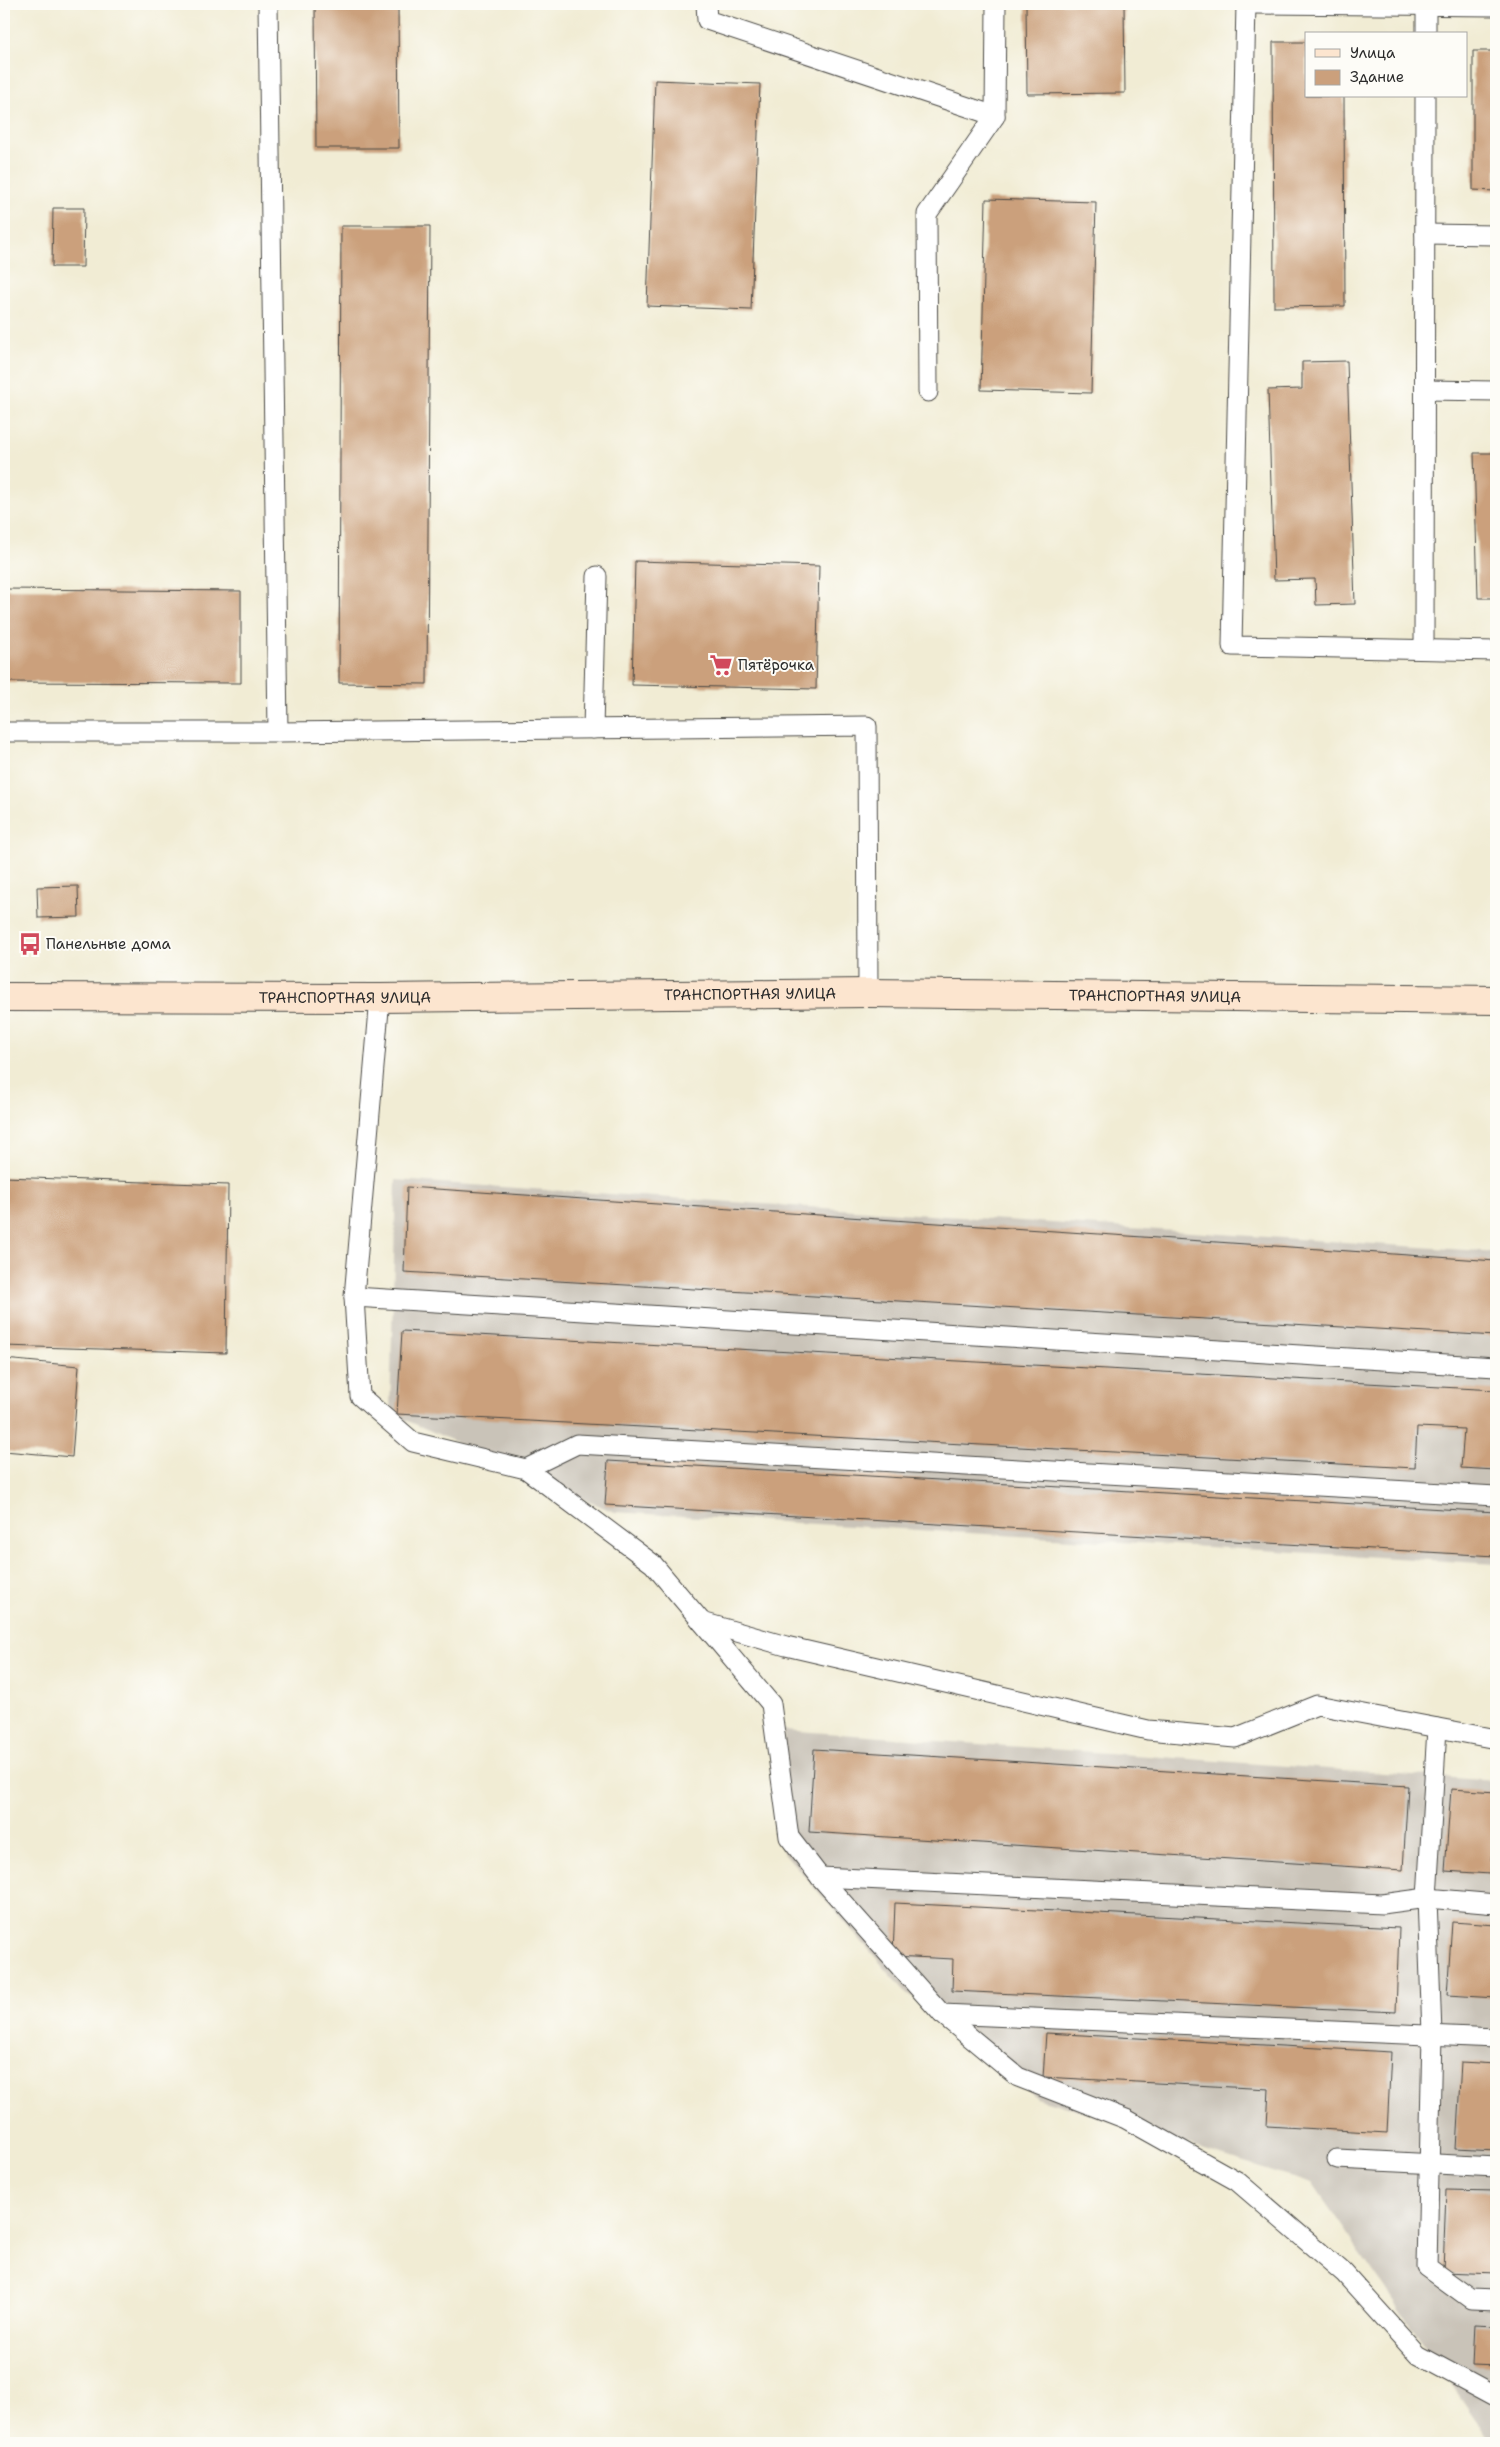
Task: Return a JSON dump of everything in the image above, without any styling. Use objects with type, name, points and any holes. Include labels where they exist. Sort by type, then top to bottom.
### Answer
[{"type":"main road","name":"ТРАНСПОРТНАЯ УЛИЦА","points":[[4,997],[380,998],[868,993],[1496,1000]]},
{"type":"lane","points":[[268,4],[278,732]]},
{"type":"lane","points":[[706,4],[707,20],[995,116]]},
{"type":"lane","points":[[928,392],[928,214],[995,116],[996,4]]},
{"type":"lane","points":[[1246,4],[1232,646],[1496,651]]},
{"type":"lane","points":[[1253,4],[1496,6]]},
{"type":"lane","points":[[1426,5],[1426,32]]},
{"type":"lane","points":[[1424,650],[1426,98]]},
{"type":"lane","points":[[1425,234],[1496,235]]},
{"type":"lane","points":[[1425,390],[1496,391]]},
{"type":"lane","points":[[593,729],[596,576]]},
{"type":"lane","points":[[4,732],[278,732],[867,726],[868,993]]},
{"type":"lane","points":[[380,998],[354,1297],[360,1396],[413,1442],[526,1469],[653,1564],[771,1704],[789,1837],[820,1877],[942,2014],[1018,2077],[1126,2119],[1238,2181],[1344,2273],[1418,2355],[1496,2397]]},
{"type":"lane","points":[[354,1297],[1496,1367]]},
{"type":"lane","points":[[526,1469],[577,1444],[1496,1496]]},
{"type":"lane","points":[[702,1622],[786,1646],[1148,1730],[1235,1738],[1317,1705],[1496,1739]]},
{"type":"lane","points":[[1437,1728],[1427,1898],[1432,2034],[1427,2267],[1471,2299],[1496,2300]]},
{"type":"lane","points":[[820,1877],[1382,1904],[1427,1898],[1496,1904]]},
{"type":"lane","points":[[942,2014],[1496,2038]]},
{"type":"lane","points":[[1337,2159],[1496,2168]]},
{"type":"shaded area","points":[[396,1180],[1496,1252],[1496,1564],[614,1512],[390,1413]]},
{"type":"shaded area","points":[[784,1730],[1496,1781],[1496,2443],[1492,2443],[1312,2183],[1037,2098],[904,1990],[780,1848]]},
{"type":"building","points":[[315,4],[398,4],[399,148],[316,148]]},
{"type":"building","points":[[1026,4],[1124,4],[1125,93],[1027,94]]},
{"type":"building","points":[[1273,42],[1305,42],[1305,98],[1344,98],[1345,306],[1274,307]]},
{"type":"building","points":[[1473,51],[1496,51],[1496,191],[1473,190]]},
{"type":"building","points":[[655,80],[760,84],[751,310],[647,306]]},
{"type":"building","points":[[986,199],[1096,202],[1091,393],[981,390]]},
{"type":"building","points":[[53,208],[84,208],[83,267],[52,267]]},
{"type":"building","points":[[341,226],[430,226],[427,684],[339,683]]},
{"type":"building","points":[[1347,361],[1355,604],[1316,605],[1315,579],[1274,580],[1268,390],[1302,389],[1302,362]]},
{"type":"building","points":[[1474,453],[1496,453],[1496,598],[1478,598]]},
{"type":"building","points":[[635,561],[819,566],[816,689],[632,685]]},
{"type":"building","points":[[5,589],[241,591],[241,683],[4,682]]},
{"type":"building","points":[[78,886],[79,917],[38,918],[37,887]]},
{"type":"building","points":[[4,1177],[228,1185],[226,1353],[4,1346]]},
{"type":"building","points":[[407,1187],[1496,1261],[1496,1336],[404,1272]]},
{"type":"building","points":[[402,1331],[1496,1390],[1496,1470],[1461,1468],[1464,1429],[1417,1427],[1415,1468],[397,1414]]},
{"type":"building","points":[[4,1359],[79,1366],[72,1457],[4,1451]]},
{"type":"building","points":[[608,1461],[1496,1512],[1496,1556],[605,1505]]},
{"type":"building","points":[[814,1749],[1408,1786],[1403,1870],[809,1832]]},
{"type":"building","points":[[1451,1789],[1496,1792],[1496,1836],[1493,1836],[1490,1874],[1445,1871]]},
{"type":"building","points":[[895,1903],[1399,1928],[1396,2012],[952,1991],[953,1959],[893,1956]]},
{"type":"building","points":[[1452,1922],[1496,1925],[1496,1998],[1447,1995]]},
{"type":"building","points":[[1046,2033],[1391,2052],[1387,2133],[1267,2126],[1269,2089],[1043,2077]]},
{"type":"building","points":[[1461,2062],[1496,2064],[1496,2151],[1456,2149]]},
{"type":"building","points":[[1446,2190],[1496,2191],[1496,2274],[1443,2272]]},
{"type":"building","points":[[1475,2325],[1496,2326],[1496,2366],[1473,2365]]},
{"type":"place","name":"Пятёрочка","points":[[721,665]]},
{"type":"place","name":"Панельные дома","points":[[30,944]]}]
